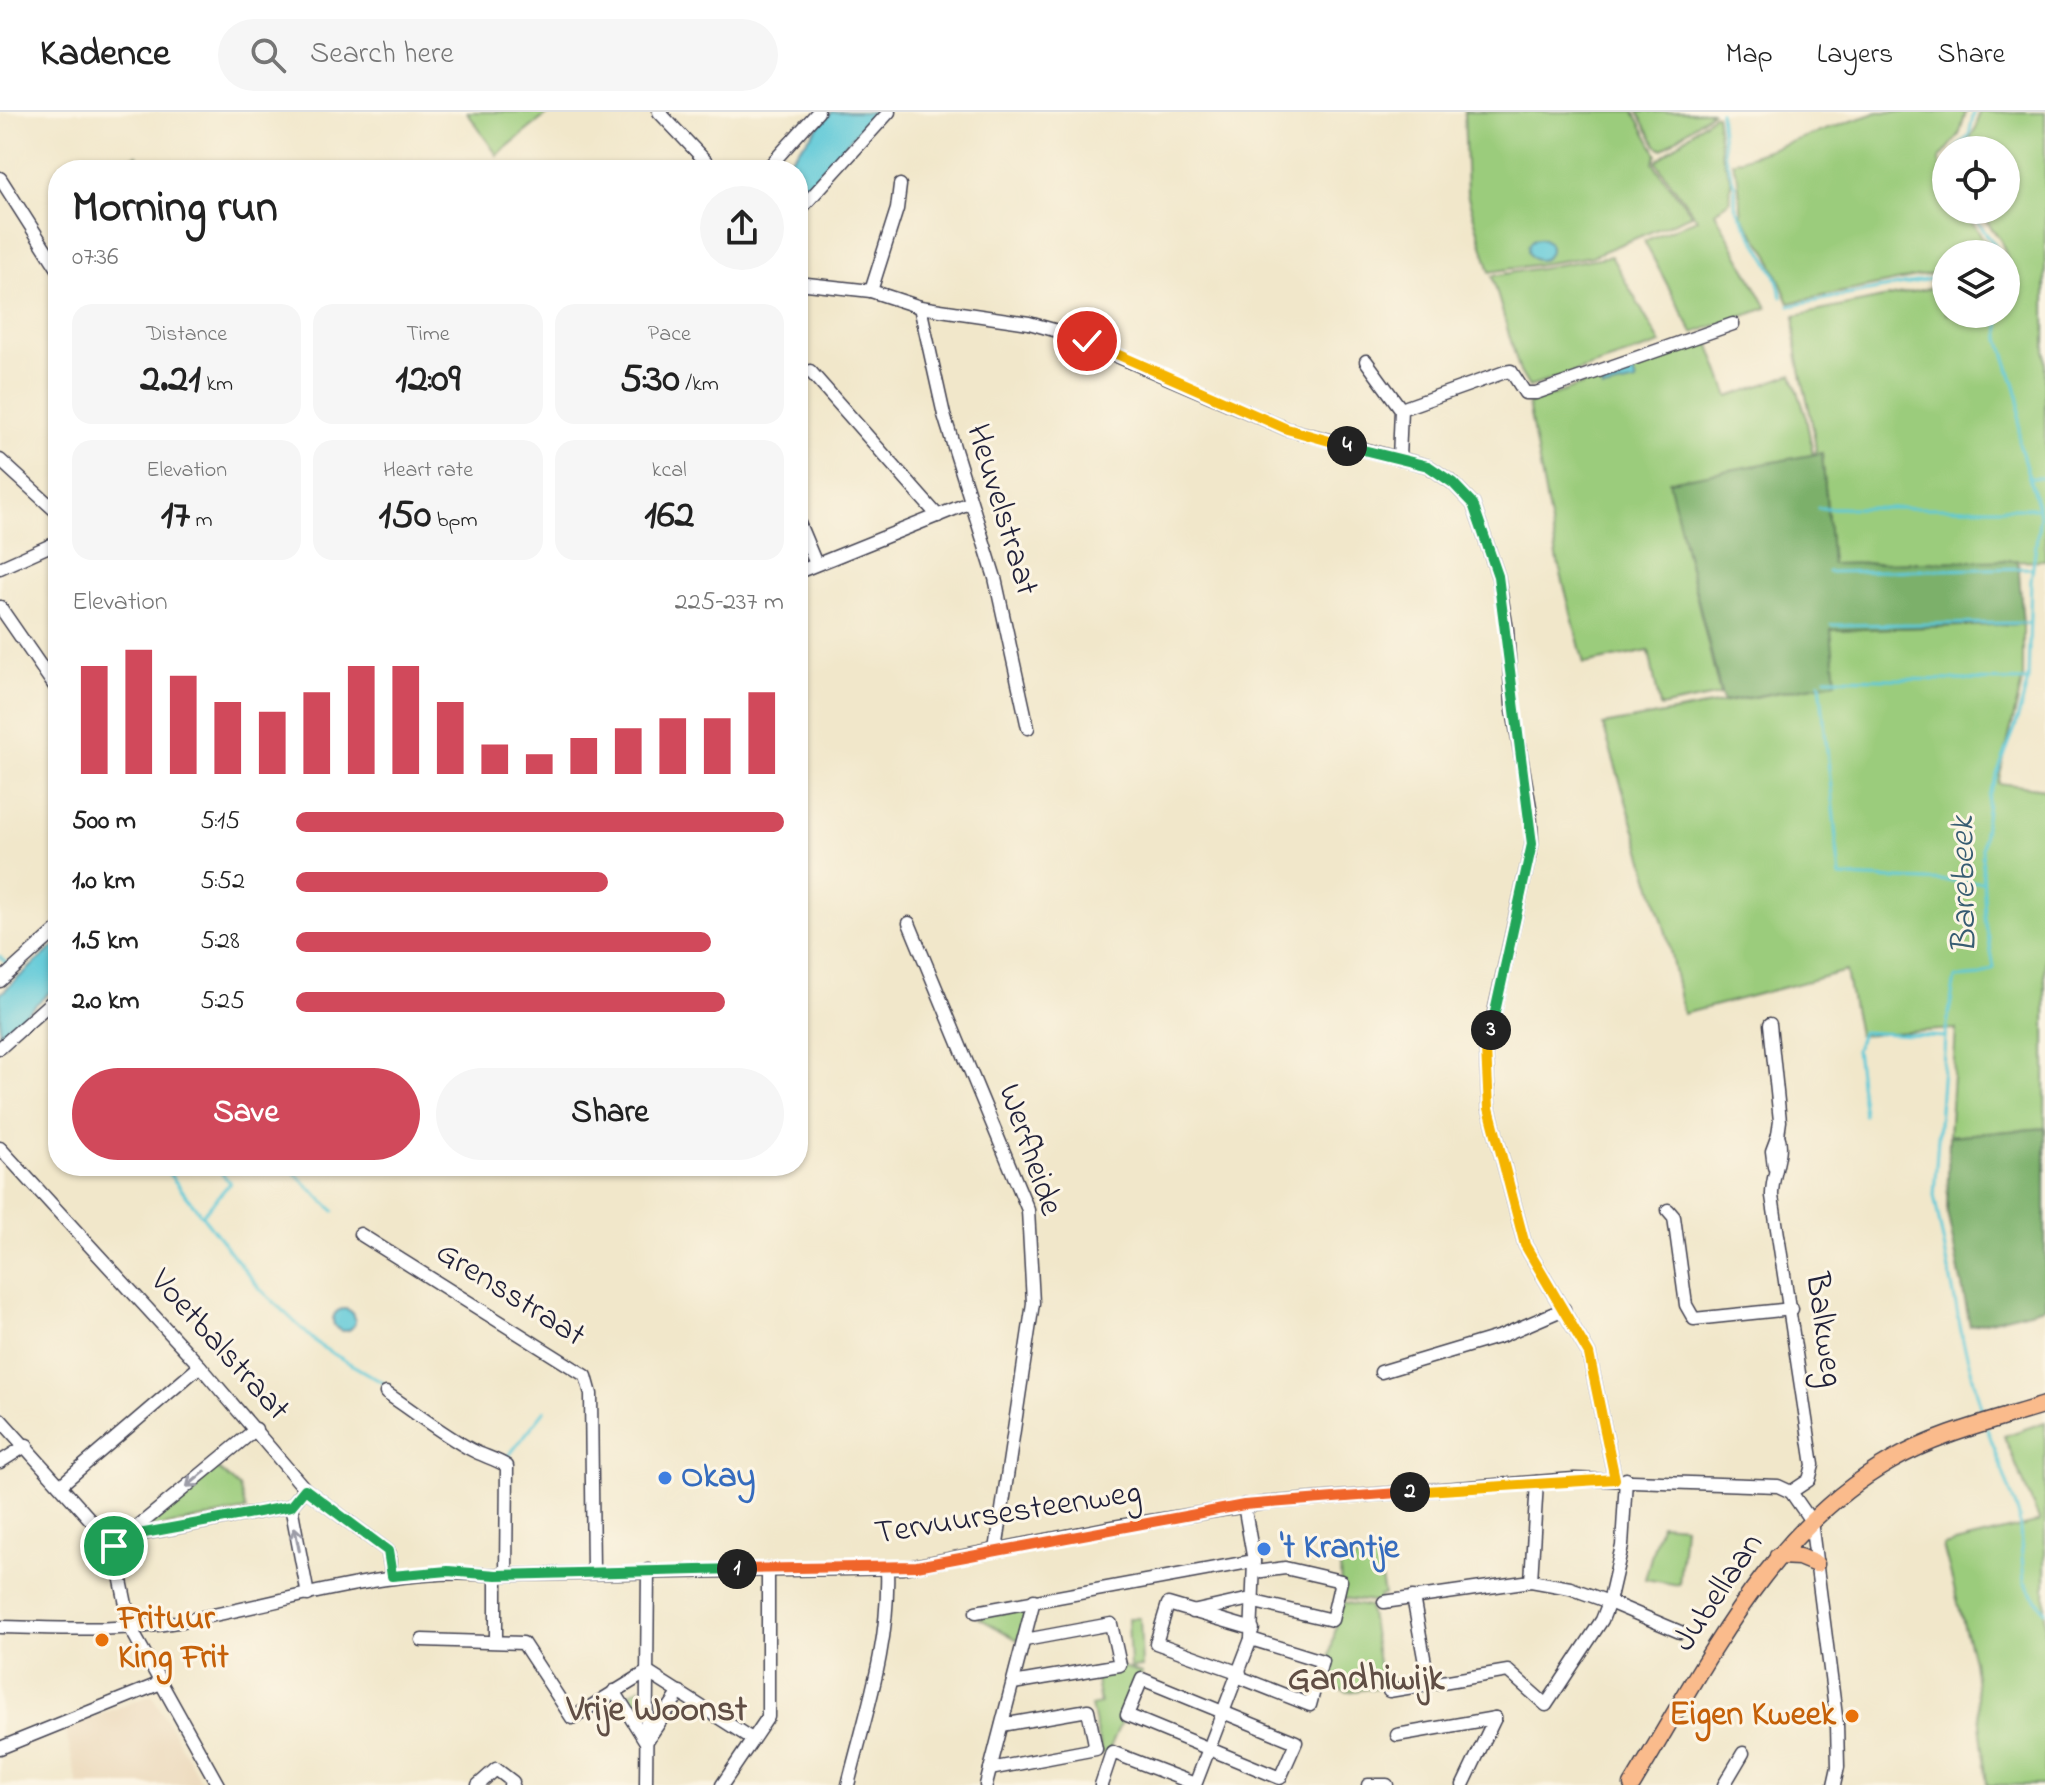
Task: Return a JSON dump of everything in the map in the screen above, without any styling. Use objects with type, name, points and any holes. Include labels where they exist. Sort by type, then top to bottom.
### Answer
[{"type":"main road","points":[[1811,1521],[1847,1489],[1894,1459],[1974,1427],[2045,1405]]},
{"type":"main road","name":"Jubellaan","points":[[1632,1785],[1749,1597],[1778,1556],[1811,1521]]},
{"type":"main road","points":[[1778,1556],[1801,1557],[1816,1564]]},
{"type":"street","points":[[659,112],[705,160]]},
{"type":"street","points":[[775,160],[818,112]]},
{"type":"street","points":[[808,201],[889,112]]},
{"type":"street","points":[[0,178],[48,253]]},
{"type":"street","points":[[871,291],[897,209],[900,185]]},
{"type":"street","points":[[808,284],[871,291],[920,307],[1029,323],[1061,332],[1287,429],[1428,466],[1453,483],[1473,504],[1498,576],[1532,844],[1486,1049],[1492,1124],[1525,1245],[1589,1354],[1620,1479],[1622,1546],[1602,1620],[1546,1705],[1508,1671],[1389,1691]]},
{"type":"street","name":"Heuvelstraat","points":[[920,307],[944,415],[969,503],[995,578],[1028,728]]},
{"type":"street","points":[[1401,409],[1505,372],[1514,374],[1525,393],[1536,393],[1733,324]]},
{"type":"street","points":[[1366,361],[1401,409],[1399,459]]},
{"type":"street","points":[[810,371],[938,516]]},
{"type":"street","points":[[0,460],[48,504]]},
{"type":"street","points":[[808,568],[969,503]]},
{"type":"street","points":[[808,545],[816,564]]},
{"type":"street","points":[[0,568],[48,546]]},
{"type":"street","points":[[0,607],[48,677]]},
{"type":"street","name":"Werfheide","points":[[909,923],[1028,1210],[1033,1303],[996,1550]]},
{"type":"street","points":[[0,981],[48,938]]},
{"type":"street","points":[[0,1048],[48,1004]]},
{"type":"street","name":"Balkweg","points":[[1770,1024],[1781,1150],[1774,1167],[1772,1196],[1792,1309],[1813,1465],[1809,1480],[1791,1492]]},
{"type":"street","name":"Voetbalstraat","points":[[0,1148],[200,1366],[305,1489],[388,1551],[392,1576]]},
{"type":"street","points":[[1668,1210],[1674,1217],[1686,1305],[1694,1319],[1792,1309]]},
{"type":"street","name":"Grensstraat","points":[[360,1234],[586,1376],[591,1394],[593,1571]]},
{"type":"street","points":[[1381,1372],[1501,1336],[1564,1309]]},
{"type":"street","points":[[62,1484],[200,1366]]},
{"type":"street","points":[[386,1393],[463,1445],[507,1466],[507,1510],[496,1641]]},
{"type":"street","points":[[0,1419],[27,1445],[114,1546],[131,1629],[218,1785]]},
{"type":"street","points":[[114,1546],[256,1429]]},
{"type":"street","points":[[0,1462],[27,1445]]},
{"type":"street","name":"Tervuursesteenweg","points":[[0,1627],[131,1629],[392,1576],[448,1571],[501,1574],[917,1566],[1244,1505],[1537,1482],[1620,1479],[1778,1486],[1791,1492]]},
{"type":"street","points":[[1531,1581],[1537,1482]]},
{"type":"street","points":[[128,1536],[291,1506],[305,1489]]},
{"type":"street","points":[[1791,1492],[1811,1521],[1837,1724],[1838,1767],[1834,1785]]},
{"type":"street","points":[[1101,1785],[1112,1752],[1195,1784],[1240,1675],[1252,1634],[1255,1567],[1244,1505]]},
{"type":"street","points":[[291,1506],[308,1595]]},
{"type":"street","points":[[976,1612],[1034,1600],[1255,1567],[1285,1568],[1341,1581],[1332,1620],[1246,1600],[1192,1612]]},
{"type":"street","points":[[848,1785],[879,1677],[888,1605],[887,1568]]},
{"type":"street","points":[[722,1785],[768,1717],[768,1569]]},
{"type":"street","points":[[646,1785],[648,1570]]},
{"type":"street","points":[[1384,1602],[1531,1581],[1570,1588],[1680,1632]]},
{"type":"street","points":[[1413,1597],[1429,1685]]},
{"type":"street","points":[[986,1785],[1034,1600]]},
{"type":"street","points":[[1168,1604],[1192,1612],[1322,1661],[1310,1705],[1156,1643],[1168,1604]]},
{"type":"street","points":[[1013,1683],[1120,1665],[1111,1624],[1025,1640]]},
{"type":"street","points":[[422,1640],[523,1643],[572,1718],[647,1672]]},
{"type":"street","points":[[647,1672],[752,1739]]},
{"type":"street","points":[[1142,1679],[1224,1712],[1296,1742],[1282,1781],[1127,1715],[1142,1679]]},
{"type":"street","points":[[0,1748],[161,1683]]},
{"type":"street","points":[[614,1691],[646,1742]]},
{"type":"street","points":[[646,1742],[680,1692]]},
{"type":"street","points":[[990,1769],[1096,1749],[1088,1710],[1002,1725]]},
{"type":"street","points":[[1397,1735],[1495,1718],[1463,1785]]},
{"type":"street","points":[[1724,1785],[1743,1753]]},
{"type":"street","points":[[478,1785],[496,1769],[513,1782],[510,1785]]},
{"type":"street","points":[[1368,1785],[1387,1785]]},
{"type":"shaded area","points":[[152,1695],[203,1785],[78,1785],[65,1728]]},
{"type":"green space","points":[[467,112],[550,112],[497,155]]},
{"type":"green space","points":[[1464,112],[1634,112],[1657,154],[1653,163],[1692,215],[1592,256],[1490,272],[1467,194]]},
{"type":"green space","points":[[1638,112],[1712,112],[1663,149],[1656,145]]},
{"type":"green space","points":[[1878,112],[1966,112],[1958,136],[1932,136],[1932,224],[1973,224],[1984,240],[1932,240],[1932,274],[1789,303],[1768,253],[1742,217],[1738,178],[1732,162]]},
{"type":"green space","points":[[1979,112],[2045,112],[2045,560],[1832,564],[1822,453],[1681,531],[1720,695],[1660,707],[1649,651],[1584,664],[1558,562],[1528,404],[1708,340],[1729,397],[1792,374],[1805,412],[1813,454],[1816,453],[1814,435],[1797,353],[1795,316],[1932,288],[1932,328],[2020,328],[2020,240],[2000,240],[1988,224],[2020,224],[2020,136],[1971,136],[1977,126]]},
{"type":"green space","points":[[1716,115],[1721,152],[1731,181],[1730,200],[1715,212],[1767,308],[1693,333],[1644,241],[1697,219],[1656,162]]},
{"type":"green space","points":[[1611,256],[1661,344],[1529,387],[1520,372],[1492,276]]},
{"type":"green space","points":[[1822,453],[1832,564],[2018,560],[2023,624],[1831,630],[1836,682],[1723,702],[1669,481]]},
{"type":"green space","points":[[2023,624],[2023,678],[1998,783],[2045,789],[2045,1128],[1949,1136],[1956,1029],[1858,1035],[1846,971],[1683,1014],[1667,936],[1603,725],[1835,682],[1830,630]]},
{"type":"green space","points":[[2045,1128],[2045,1307],[1970,1326],[1947,1212],[1949,1136]]},
{"type":"green space","points":[[2045,1422],[2045,1785],[1987,1785],[1973,1660],[1943,1546],[2040,1522],[2004,1436]]},
{"type":"green space","points":[[216,1467],[239,1487],[246,1510],[152,1528],[150,1523]]},
{"type":"green space","points":[[1660,1524],[1684,1526],[1679,1585],[1645,1579]]},
{"type":"green space","points":[[1377,1556],[1384,1595],[1379,1596],[1380,1603],[1341,1598],[1340,1561]]},
{"type":"green space","points":[[1341,1602],[1369,1607],[1382,1687],[1347,1692],[1324,1684]]},
{"type":"green space","points":[[1022,1608],[1026,1611],[1018,1640],[979,1618]]},
{"type":"green space","points":[[1128,1618],[1140,1618],[1142,1667],[1130,1668]]},
{"type":"green space","points":[[1123,1667],[1142,1673],[1107,1755],[1101,1752],[1091,1706],[1100,1704],[1095,1673]]},
{"type":"green space","points":[[640,1687],[640,1724],[623,1698]]},
{"type":"water","points":[[832,112],[875,112],[808,186],[808,160],[789,160]]},
{"type":"water","points":[[1539,238],[1550,249],[1539,260],[1528,249]]},
{"type":"water","points":[[1632,369],[1636,382],[1603,389],[1601,381]]},
{"type":"water","points":[[48,952],[48,994],[0,1036],[0,994]]},
{"type":"water","points":[[344,1309],[352,1312],[355,1320],[352,1328],[344,1331],[336,1328],[333,1320],[336,1312]]},
{"type":"waterway","points":[[1720,112],[1724,153],[1735,187],[1735,206],[1775,274],[1782,297]]},
{"type":"waterway","name":"Barebeek","points":[[1968,136],[1974,112]]},
{"type":"waterway","name":"Barebeek","points":[[1979,224],[1991,240]]},
{"type":"waterway","points":[[1790,306],[1932,279]]},
{"type":"waterway","name":"Barebeek","points":[[1984,1417],[1963,1341],[1934,1195],[1945,1037],[1955,978],[1981,976],[1994,968],[1985,918],[1982,848],[1989,795],[2015,728],[2028,681],[2031,580],[2040,515],[2019,443],[2019,399],[2000,339],[2000,328]]},
{"type":"waterway","points":[[2030,478],[2045,478]]},
{"type":"waterway","points":[[1818,508],[2038,508]]},
{"type":"waterway","points":[[1828,572],[2032,568]]},
{"type":"waterway","points":[[1832,625],[2028,623]]},
{"type":"waterway","points":[[1826,678],[2026,681]]},
{"type":"waterway","points":[[1820,682],[1840,877],[1982,882]]},
{"type":"waterway","points":[[0,956],[10,967]]},
{"type":"waterway","points":[[1864,1115],[1856,1050],[1862,1032],[1945,1037]]},
{"type":"waterway","points":[[171,1176],[259,1288],[320,1346],[385,1384]]},
{"type":"waterway","points":[[202,1215],[230,1183],[224,1176]]},
{"type":"waterway","points":[[297,1176],[334,1211]]},
{"type":"waterway","points":[[506,1459],[545,1410]]},
{"type":"waterway","name":"Barebeek","points":[[1987,1428],[2019,1516],[2024,1582],[2045,1611]]},
{"type":"place","name":"Okay","points":[[665,1478]]},
{"type":"place","name":"'t Krantje","points":[[1264,1549]]},
{"type":"place","name":"Frituur King Frit","points":[[102,1640]]},
{"type":"place","name":"Eigen Kweek","points":[[1852,1716]]},
{"type":"district","name":"Gandhiwijk","points":[[1366,1680]]},
{"type":"district","name":"Vrije Woonst","points":[[657,1711]]},
{"type":"route","points":[[114,1546],[128,1536],[291,1506],[305,1489],[388,1551],[392,1576],[448,1571],[496,1575],[533,1571],[903,1568],[1244,1505],[1574,1479],[1615,1479],[1589,1354],[1576,1327],[1525,1245],[1489,1108],[1486,1049],[1532,844],[1530,807],[1512,705],[1507,629],[1498,576],[1486,533],[1473,504],[1453,483],[1428,466],[1287,429],[1087,341]]}]
